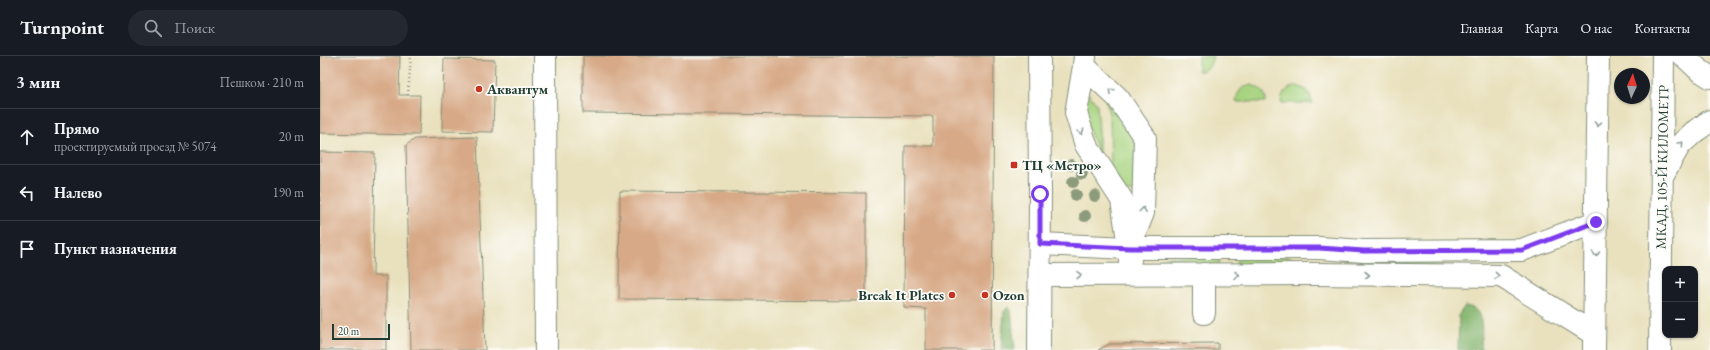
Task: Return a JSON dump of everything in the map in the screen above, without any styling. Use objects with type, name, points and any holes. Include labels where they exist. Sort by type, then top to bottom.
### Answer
[{"type":"main road","points":[[545,56],[546,350]]},
{"type":"main road","points":[[1039,56],[1039,350]]},
{"type":"main road","points":[[1594,342],[1598,56]]},
{"type":"main road","name":"МКАД, 105-Й КИЛОМЕТР","points":[[1660,350],[1663,56]]},
{"type":"main road","points":[[1684,56],[1699,70],[1710,77]]},
{"type":"main road","points":[[1084,61],[1118,98],[1145,138],[1144,213],[1130,248]]},
{"type":"main road","points":[[1084,61],[1076,113],[1086,145],[1122,200],[1130,248],[1130,274]]},
{"type":"main road","points":[[1662,176],[1678,146],[1710,121]]},
{"type":"main road","points":[[1040,244],[1130,248],[1319,248],[1364,251],[1522,250],[1596,222]]},
{"type":"main road","points":[[1040,275],[1204,274],[1501,276],[1594,342]]},
{"type":"main road","points":[[1204,274],[1204,313]]},
{"type":"path","points":[[408,95],[411,56]]},
{"type":"green space","points":[[1198,56],[1213,56],[1210,66],[1202,71],[1198,71]]},
{"type":"green space","points":[[1252,85],[1262,91],[1266,102],[1236,102],[1237,95],[1240,90]]},
{"type":"green space","points":[[1297,86],[1308,92],[1312,103],[1281,103],[1284,93],[1290,88]]},
{"type":"green space","points":[[1088,93],[1097,105],[1099,155],[1083,115]]},
{"type":"green space","points":[[1106,100],[1138,137],[1134,192],[1127,192],[1111,174],[1110,120]]},
{"type":"green space","points":[[1165,257],[1215,257],[1219,260],[1219,265],[1160,265],[1161,260]]},
{"type":"green space","points":[[1290,257],[1295,260],[1295,266],[1236,265],[1236,261],[1240,258]]},
{"type":"green space","points":[[1368,260],[1442,260],[1442,265],[1368,265]]},
{"type":"green space","points":[[1465,306],[1477,311],[1480,316],[1482,329],[1481,350],[1458,350],[1459,314]]},
{"type":"green space","points":[[1008,307],[1011,310],[1015,350],[1001,350],[1004,312]]},
{"type":"building","points":[[320,56],[400,56],[399,95],[420,95],[419,135],[320,133]]},
{"type":"building","points":[[583,56],[994,56],[992,350],[926,350],[926,309],[904,308],[905,146],[933,146],[933,116],[583,113]]},
{"type":"building","points":[[444,59],[495,60],[493,132],[442,131]]},
{"type":"building","points":[[477,137],[485,350],[411,350],[406,145],[415,139]]},
{"type":"building","points":[[320,152],[375,153],[373,276],[386,276],[386,350],[320,350]]},
{"type":"building","points":[[620,191],[866,193],[866,301],[619,299]]},
{"type":"building","points":[[1218,343],[1218,350],[1098,350],[1110,344]]},
{"type":"place","name":"Аквантум","points":[[479,89]]},
{"type":"place","name":"ТЦ «Метро»","points":[[1014,165]]},
{"type":"place","name":"Break It Plates","points":[[952,295]]},
{"type":"place","name":"Ozon","points":[[985,295]]},
{"type":"route","points":[[1040,194],[1040,244],[1130,248],[1319,248],[1364,251],[1522,250],[1596,222]]}]
